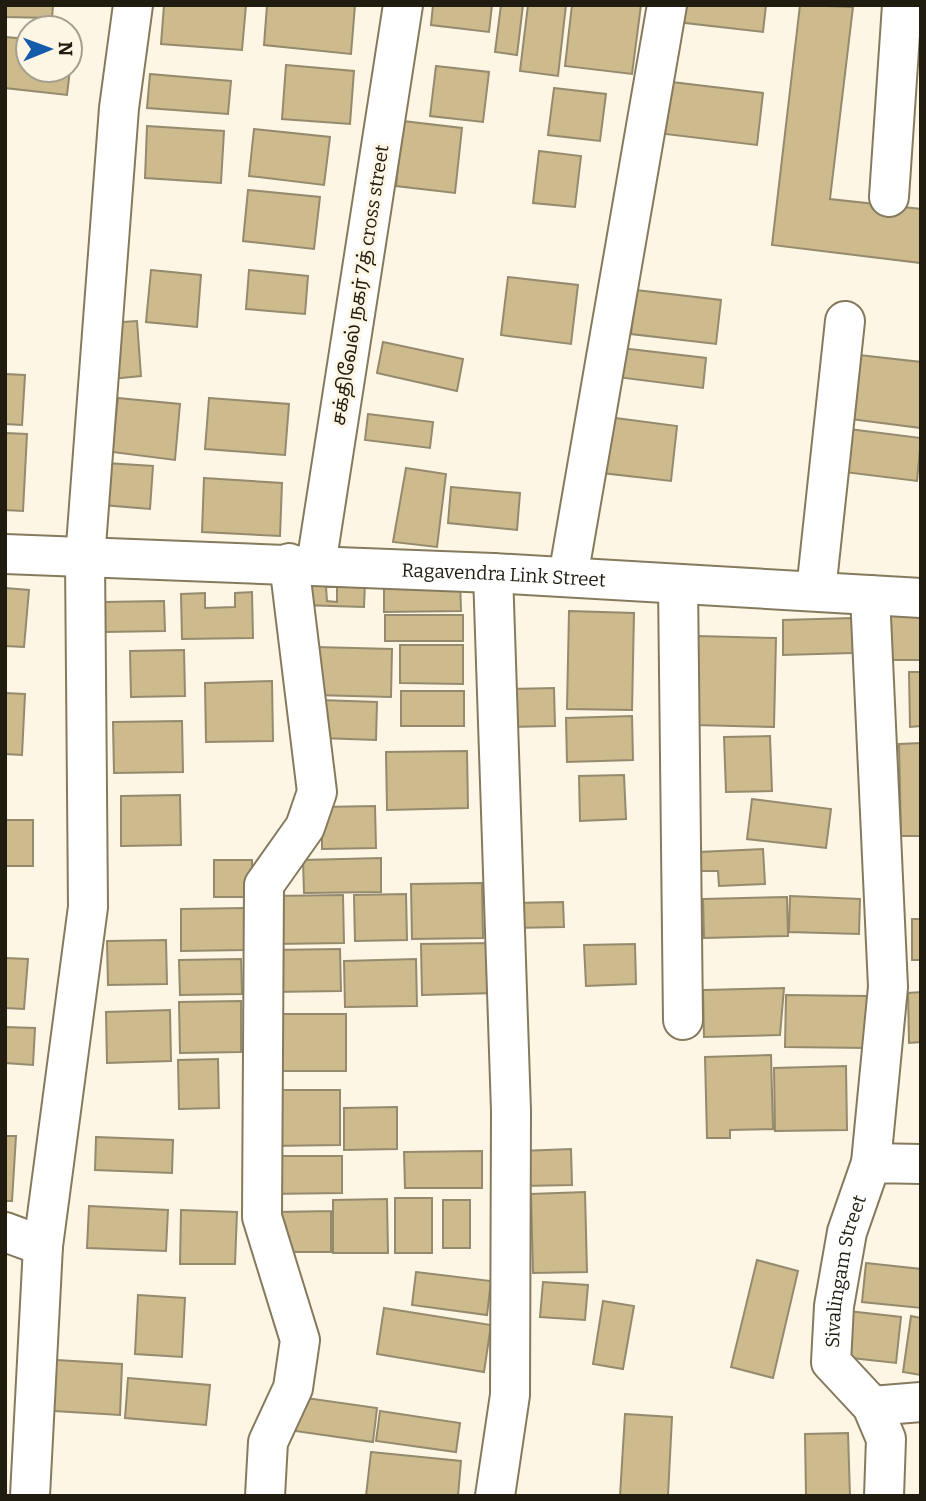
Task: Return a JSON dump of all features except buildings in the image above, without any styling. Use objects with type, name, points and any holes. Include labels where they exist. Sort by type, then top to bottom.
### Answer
[{"type":"street","points":[[30,1496],[43,1246],[88,907],[85,559],[119,108],[133,5]]},
{"type":"street","name":"சக்திவேல் நகர் 7த் cross street","points":[[265,1496],[268,1442],[293,1388],[300,1340],[262,1217],[264,884],[306,827],[317,792],[303,564],[403,5]]},
{"type":"street","points":[[568,577],[667,5]]},
{"type":"street","points":[[889,197],[902,5]]},
{"type":"street","points":[[816,592],[845,321]]},
{"type":"street","name":"Ragavendra Link Street","points":[[5,554],[493,573],[921,598]]},
{"type":"street","points":[[493,573],[511,1111],[510,1395],[495,1496]]},
{"type":"street","points":[[678,584],[683,1020]]},
{"type":"street","name":"Sivalingam Street","points":[[870,595],[904,987],[871,1163],[847,1232],[834,1306],[831,1362],[872,1406],[886,1439],[884,1496]]},
{"type":"street","points":[[871,1163],[921,1164]]},
{"type":"street","points":[[5,1232],[43,1246]]},
{"type":"street","points":[[872,1406],[921,1402]]}]
